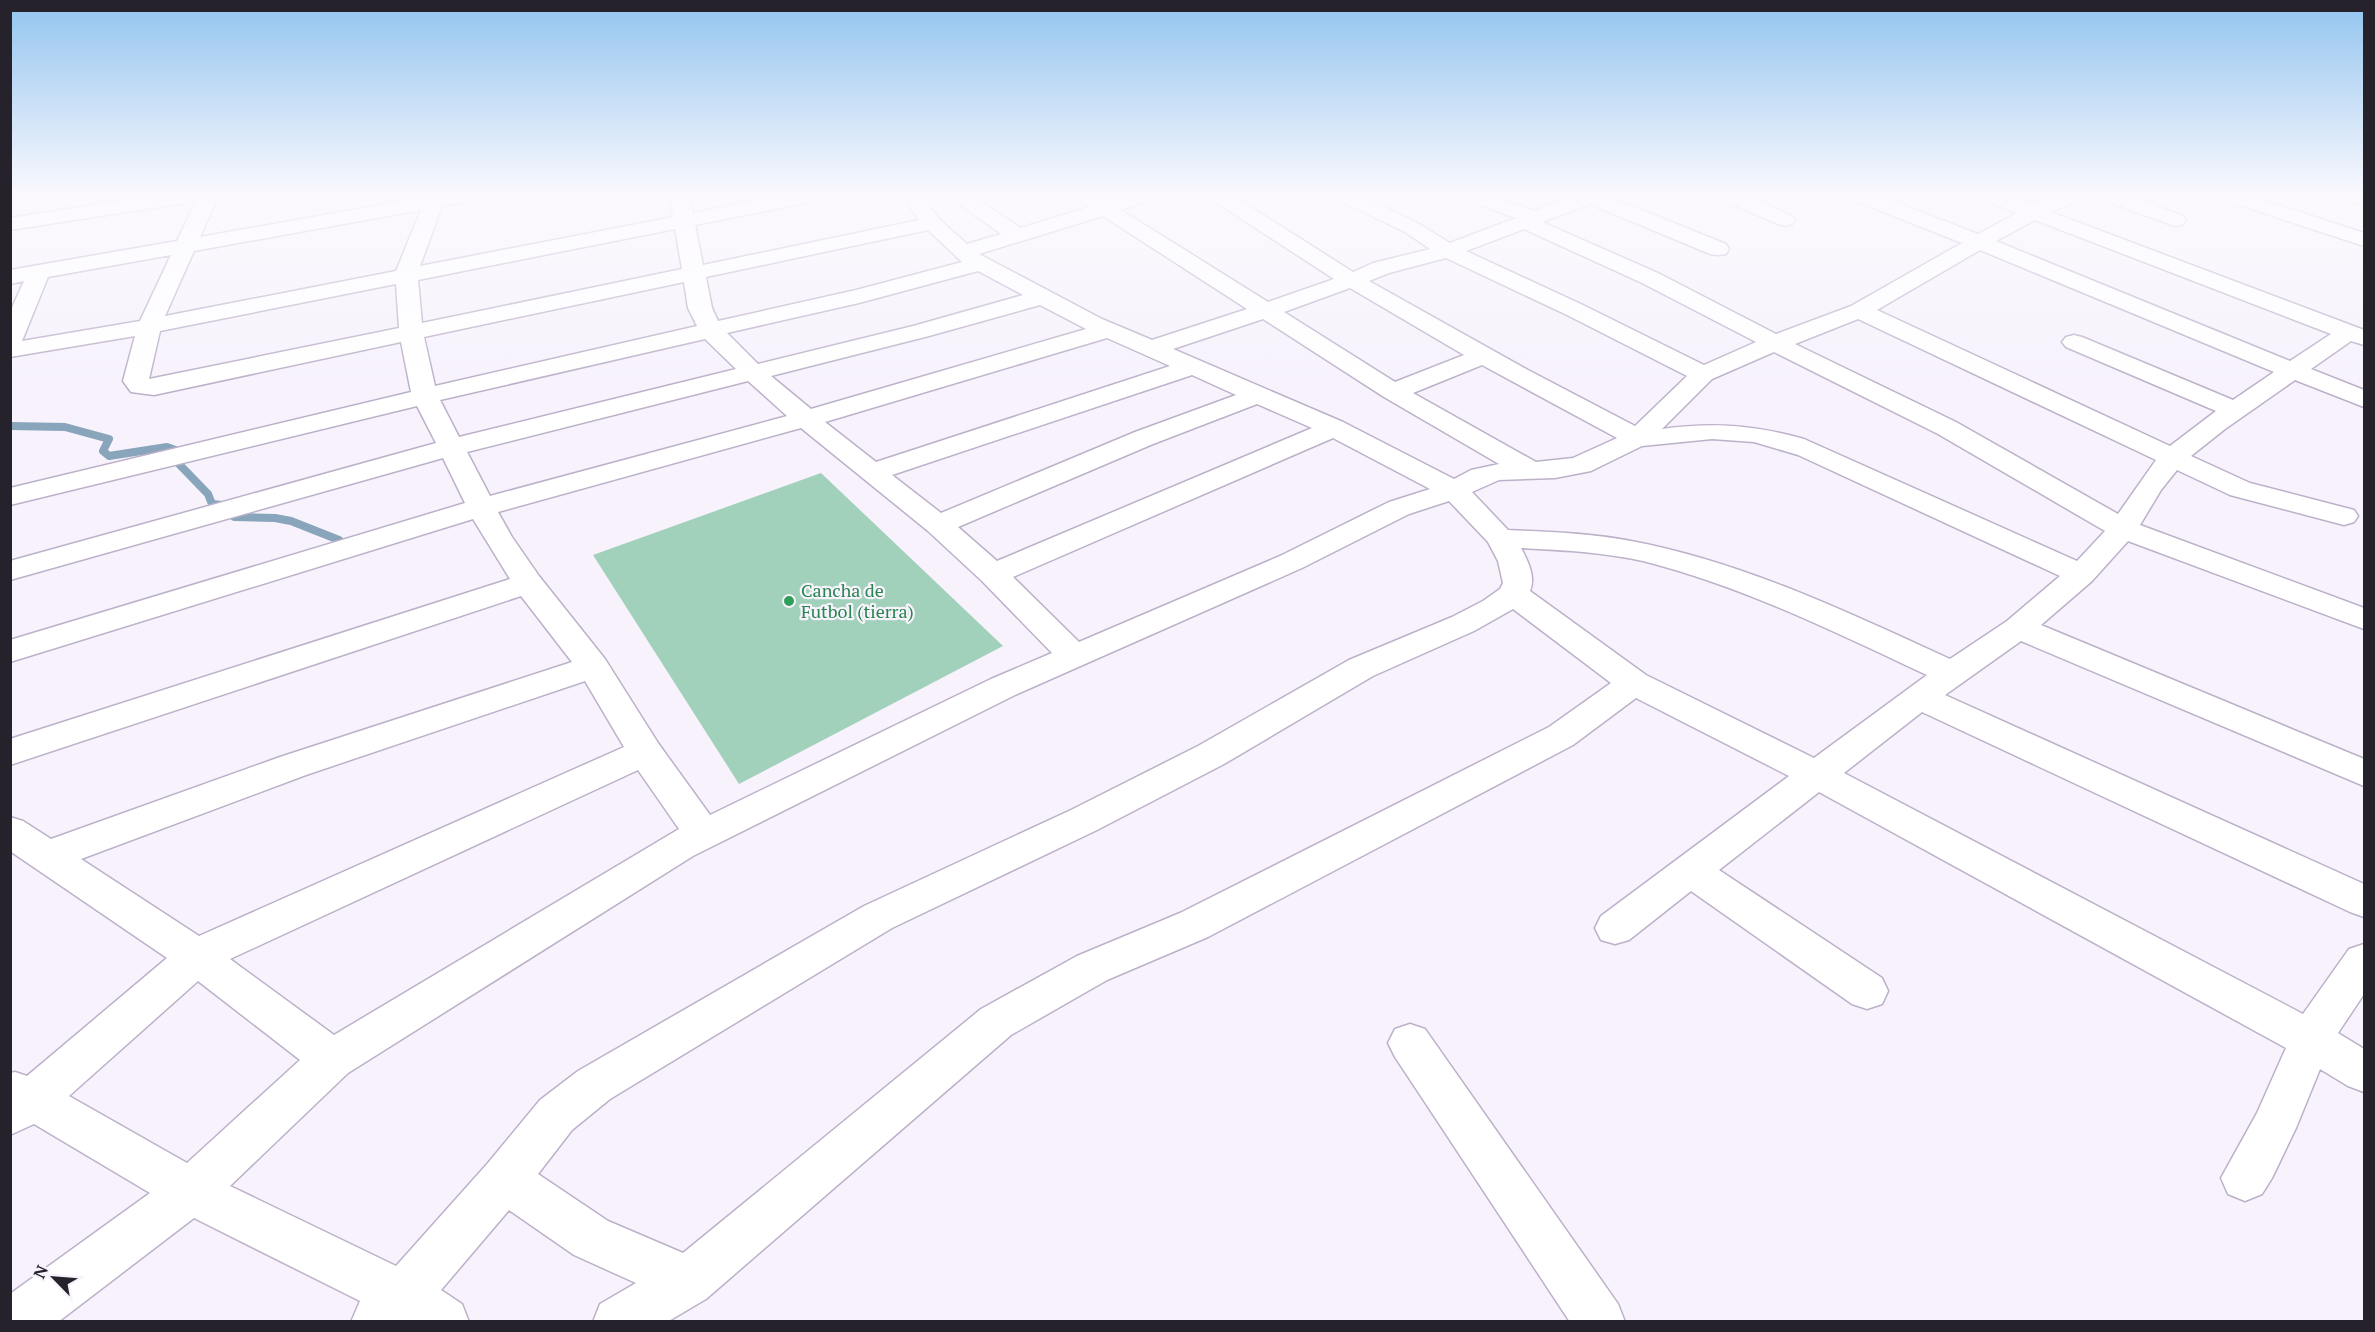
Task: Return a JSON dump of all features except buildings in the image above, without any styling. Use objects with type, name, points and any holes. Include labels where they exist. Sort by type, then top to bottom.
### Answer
[{"type":"street","points":[[10,277],[109,259]]},
{"type":"street","points":[[180,259],[149,326],[136,381],[140,387],[154,387],[763,259]]},
{"type":"street","points":[[412,259],[406,274],[411,334],[425,396],[497,537],[528,583],[593,667],[645,752],[703,834]]},
{"type":"street","points":[[10,350],[149,326],[470,259]]},
{"type":"street","points":[[690,259],[700,308],[710,330],[753,373],[806,419],[938,525],[993,574],[1074,656]]},
{"type":"street","points":[[10,497],[425,396],[859,296],[968,259]]},
{"type":"street","points":[[389,1309],[505,1179],[556,1115],[594,1085],[878,917],[1094,815],[1210,755],[1361,668],[1463,624],[1494,608],[1513,594],[1518,583],[1513,561],[1500,538],[1454,489],[1334,428],[1109,330],[973,259]]},
{"type":"street","points":[[1186,259],[1393,392],[1531,471]]},
{"type":"street","points":[[1319,259],[1484,356],[1638,438],[1654,439],[1722,430],[1775,437],[1808,448],[2081,574]]},
{"type":"street","points":[[1150,349],[1353,281],[1365,273],[1416,259]]},
{"type":"street","points":[[1466,259],[1575,310],[1703,374]]},
{"type":"street","points":[[1611,259],[1947,428],[2123,529],[2364,620]]},
{"type":"street","points":[[15,1322],[191,1191],[332,1059],[680,846],[1003,687],[1292,562],[1399,508],[1454,489],[1481,476],[1499,472],[1555,470],[1581,465],[1638,438],[1703,374],[1859,311],[1949,259]]},
{"type":"street","points":[[2022,259],[2094,291],[2364,399]]},
{"type":"street","points":[[2161,259],[2357,335]]},
{"type":"street","points":[[10,341],[39,272]]},
{"type":"street","points":[[10,571],[453,447],[921,331],[1042,297]]},
{"type":"street","points":[[1859,311],[2025,386],[2240,489],[2344,516]]},
{"type":"street","points":[[10,651],[483,507],[806,419],[1109,330]]},
{"type":"street","points":[[1615,928],[1919,697],[2018,628],[2081,574],[2123,529],[2149,487],[2172,458],[2290,370],[2357,335]]},
{"type":"street","points":[[2074,342],[2235,410]]},
{"type":"street","points":[[1393,392],[1484,356]]},
{"type":"street","points":[[873,472],[1192,367]]},
{"type":"street","points":[[938,525],[1144,438],[1258,396]]},
{"type":"street","points":[[993,574],[1334,428]]},
{"type":"street","points":[[1500,538],[1572,542],[1644,553],[1728,576],[1813,608],[1952,673]]},
{"type":"street","points":[[10,752],[528,583]]},
{"type":"street","points":[[1513,594],[1634,683],[1817,775],[2311,1040],[2364,1072]]},
{"type":"street","points":[[2018,628],[2364,772]]},
{"type":"street","points":[[47,856],[293,766],[593,667]]},
{"type":"street","points":[[618,1322],[688,1281],[996,1022],[1092,968],[1194,925],[1561,736],[1634,683]]},
{"type":"street","points":[[1919,697],[2364,902]]},
{"type":"street","points":[[444,1322],[389,1309],[191,1191],[18,1101],[197,957],[247,931],[645,752]]},
{"type":"street","points":[[10,831],[197,957],[332,1059]]},
{"type":"street","points":[[1691,871],[1867,991]]},
{"type":"street","points":[[2245,1178],[2257,1161],[2280,1117],[2311,1040],[2364,961]]},
{"type":"street","points":[[1410,1043],[1600,1322]]},
{"type":"street","points":[[505,1179],[591,1238],[688,1281]]},
{"type":"green space","name":"Cancha de Futbol (tierra)","points":[[821,473],[1003,646],[739,784],[593,555]]},
{"type":"waterway","points":[[10,426],[65,427],[109,439],[103,451],[109,456],[167,447],[178,451],[177,462],[208,494],[212,504],[222,505],[234,517],[275,518],[291,521],[339,540]]},
{"type":"place","name":"Cancha de Futbol (tierra)","points":[[789,601]]}]
